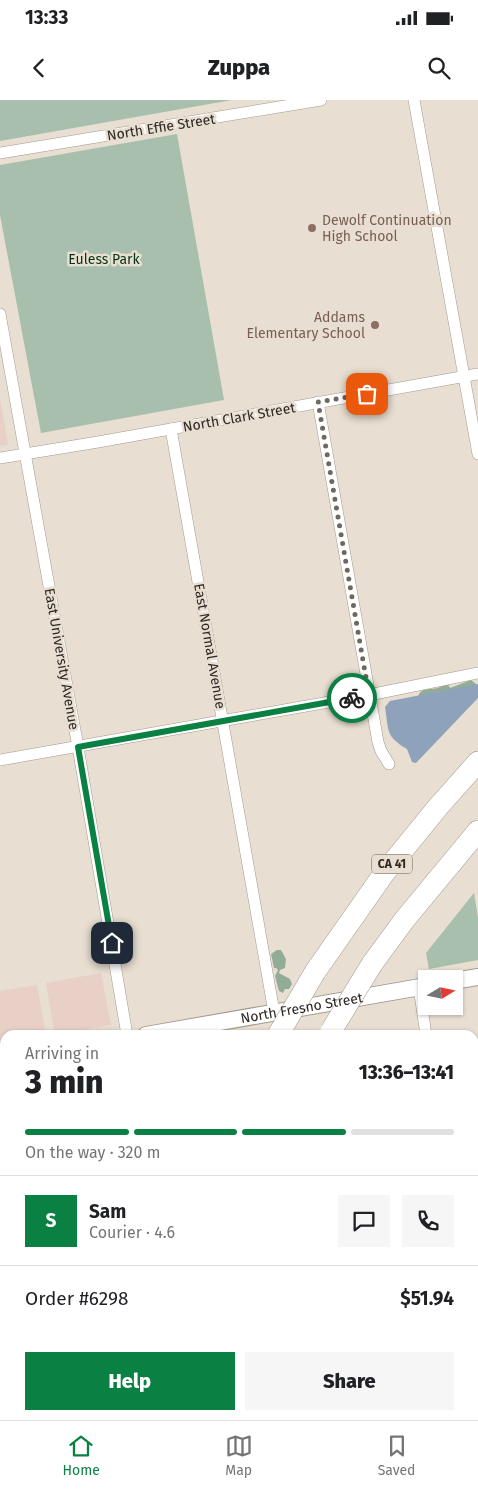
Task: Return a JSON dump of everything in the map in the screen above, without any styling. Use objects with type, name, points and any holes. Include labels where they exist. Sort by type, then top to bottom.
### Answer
[{"type":"highway","name":"CA 41","points":[[281,1030],[315,972],[385,872],[478,762]]},
{"type":"highway","points":[[332,1030],[372,964],[405,919],[478,831]]},
{"type":"main road","points":[[463,979],[478,976]]},
{"type":"main road","name":"North Fresno Street","points":[[174,1030],[418,988]]},
{"type":"street","name":"North Effie Street","points":[[0,153],[321,100]]},
{"type":"street","points":[[414,100],[478,454]]},
{"type":"street","name":"East University Avenue","points":[[0,314],[78,747],[126,1030]]},
{"type":"street","name":"North Clark Street","points":[[0,458],[478,374]]},
{"type":"street","points":[[318,402],[378,742],[389,764]]},
{"type":"street","name":"East Normal Avenue","points":[[171,429],[274,1012]]},
{"type":"street","points":[[0,760],[478,674]]},
{"type":"street","points":[[424,1015],[426,1030]]},
{"type":"shaded area","points":[[0,398],[8,445],[0,446]]},
{"type":"shaded area","points":[[101,973],[111,1025],[83,1030],[54,1030],[46,983]]},
{"type":"shaded area","points":[[37,985],[45,1030],[0,1030],[0,991]]},
{"type":"green space","points":[[0,100],[232,100],[0,141]]},
{"type":"green space","name":"Euless Park","points":[[177,134],[224,400],[41,433],[0,215],[0,165]]},
{"type":"green space","points":[[471,680],[477,685],[418,697],[421,691],[424,690],[446,684],[450,688]]},
{"type":"green space","points":[[474,893],[478,918],[478,960],[429,969],[426,953]]},
{"type":"green space","points":[[281,950],[286,959],[285,968],[280,970],[279,973],[290,979],[292,984],[283,993],[279,991],[275,976],[278,970],[274,968],[271,954]]},
{"type":"water","points":[[478,684],[478,698],[416,763],[412,762],[407,749],[395,740],[389,732],[385,707],[390,701]]},
{"type":"way so far","points":[[352,698],[369,695],[318,402],[367,394]]},
{"type":"place","name":"Dewolf Continuation High School","points":[[312,228]]},
{"type":"place","name":"Addams Elementary School","points":[[375,325]]},
{"type":"route","points":[[112,943],[78,747],[352,698]]}]
